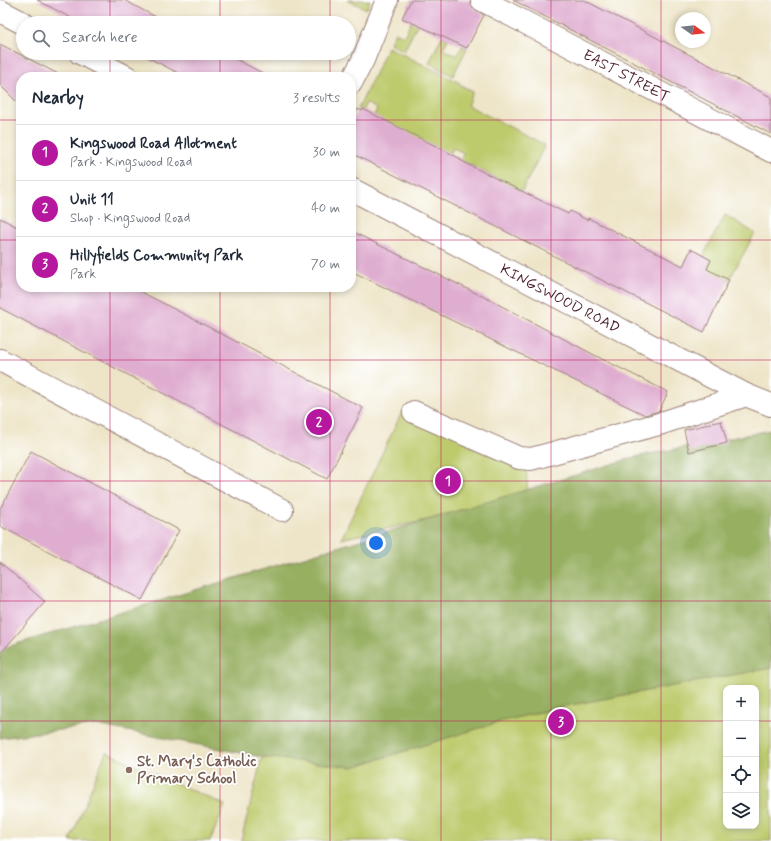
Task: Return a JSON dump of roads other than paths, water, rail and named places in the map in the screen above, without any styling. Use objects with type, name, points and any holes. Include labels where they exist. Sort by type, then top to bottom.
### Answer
[{"type":"street","points":[[356,73],[363,60],[387,0]]},
{"type":"street","name":"EAST STREET","points":[[482,0],[771,151]]},
{"type":"street","points":[[0,11],[16,19]]},
{"type":"street","points":[[94,60],[117,72]]},
{"type":"street","name":"KINGSWOOD ROAD","points":[[356,192],[746,395],[771,405]]},
{"type":"street","points":[[0,360],[282,510]]},
{"type":"street","points":[[414,412],[519,458],[531,459],[659,424],[746,395]]},
{"type":"place","name":"Unit 11","points":[[319,422]]},
{"type":"place","name":"Kingswood Road Allotment","points":[[448,481]]},
{"type":"place","name":"Hillyfields Community Park","points":[[561,722]]},
{"type":"place","name":"St. Mary's Catholic Primary School","points":[[129,770]]}]
